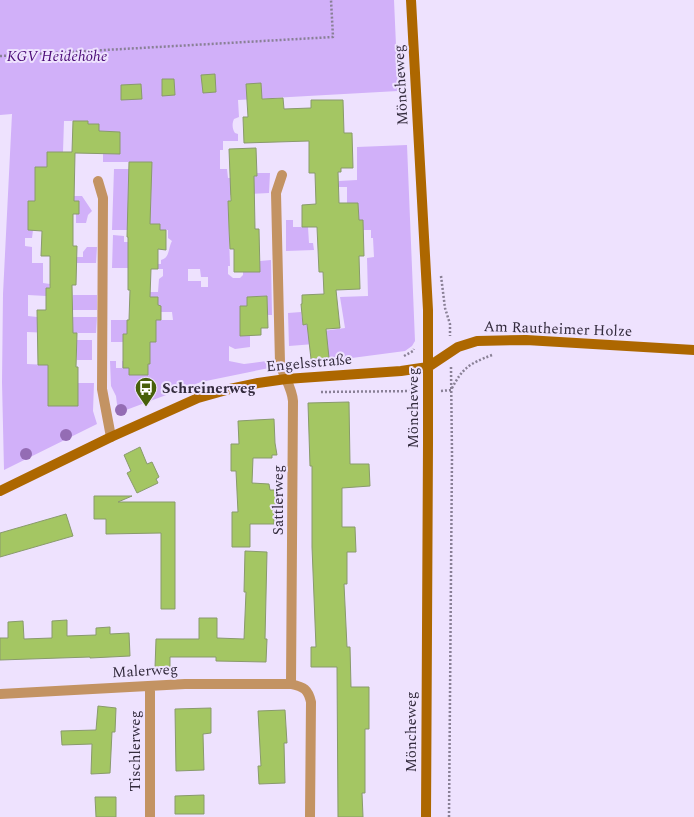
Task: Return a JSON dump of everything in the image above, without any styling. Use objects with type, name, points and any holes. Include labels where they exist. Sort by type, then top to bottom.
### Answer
[{"type":"main road","name":"Möncheweg","points":[[411,0],[428,310],[426,817]]},
{"type":"main road","name":"Am Rautheimer Holze","points":[[428,368],[458,347],[477,341],[526,340],[694,350]]},
{"type":"main road","name":"Engelsstraße","points":[[0,491],[111,437],[198,398],[230,389],[286,379],[428,368]]},
{"type":"street","name":"Sattlerweg","points":[[282,175],[276,193],[280,363],[292,392],[293,401],[291,684]]},
{"type":"street","points":[[98,181],[103,198],[102,389],[111,437]]},
{"type":"street","name":"Malerweg","points":[[0,694],[185,684],[291,684]]},
{"type":"street","points":[[291,684],[301,687],[308,693],[311,702],[310,817]]},
{"type":"street","name":"Tischlerweg","points":[[150,686],[150,817]]},
{"type":"path","points":[[0,56],[333,37],[331,0]]},
{"type":"path","points":[[440,269],[445,308],[450,324],[451,351],[448,817]]},
{"type":"path","points":[[451,390],[459,375],[472,363],[497,352]]},
{"type":"path","points":[[315,392],[451,390]]},
{"type":"green space","name":"KGV Heidehöhe","points":[[0,0],[394,0],[398,91],[238,100],[239,117],[234,119],[233,130],[238,134],[238,141],[223,141],[223,150],[220,150],[220,169],[227,169],[228,178],[257,176],[257,173],[270,173],[269,193],[230,195],[230,201],[228,202],[230,266],[228,266],[228,274],[233,278],[240,278],[243,275],[243,272],[260,271],[260,261],[271,260],[272,315],[268,315],[267,296],[247,297],[247,306],[240,307],[240,336],[250,336],[250,347],[235,349],[229,346],[229,361],[244,364],[274,360],[274,367],[201,382],[118,413],[116,396],[111,386],[110,361],[116,361],[116,368],[122,368],[122,361],[127,361],[129,364],[129,375],[148,375],[148,364],[150,363],[150,342],[156,342],[156,323],[150,320],[173,320],[172,312],[161,312],[161,306],[158,305],[158,297],[148,297],[148,292],[158,292],[159,279],[163,276],[163,269],[158,269],[158,264],[161,264],[161,260],[166,257],[172,241],[168,238],[168,230],[160,230],[160,224],[149,230],[112,230],[114,169],[129,169],[150,216],[151,162],[103,162],[103,153],[120,154],[120,132],[99,131],[99,124],[88,124],[88,121],[64,121],[63,152],[47,152],[47,159],[52,167],[35,167],[35,178],[43,178],[28,222],[28,230],[33,230],[32,238],[25,238],[25,246],[32,247],[32,263],[43,263],[43,283],[50,284],[49,288],[46,288],[46,296],[28,295],[28,316],[37,317],[51,333],[27,332],[27,364],[48,365],[48,406],[78,406],[78,383],[94,383],[93,411],[97,424],[4,470],[2,382],[3,294],[12,114],[0,115]],"holes":[[[188,269],[200,269],[201,277],[208,277],[208,287],[201,287],[201,281],[188,281]]]},
{"type":"green space","points":[[407,145],[415,341],[412,346],[405,351],[329,361],[327,343],[289,346],[288,313],[301,312],[303,325],[307,325],[308,331],[322,329],[323,331],[345,328],[340,297],[368,296],[367,258],[374,257],[371,230],[363,230],[363,220],[359,220],[358,203],[347,203],[347,187],[339,187],[339,181],[357,180],[357,147]]},
{"type":"green space","points":[[74,196],[82,196],[92,211],[88,215],[86,223],[76,223],[76,214],[79,213],[79,201],[74,201]]},
{"type":"green space","points":[[286,220],[293,220],[293,227],[308,227],[309,243],[313,243],[314,250],[286,251]]},
{"type":"green space","points":[[113,235],[124,236],[124,242],[129,242],[128,268],[112,268]]},
{"type":"green space","points":[[87,247],[97,247],[96,263],[73,263],[73,257],[83,257],[83,252]]},
{"type":"green space","points":[[73,295],[97,295],[97,310],[73,310]]},
{"type":"green space","points":[[73,317],[97,317],[96,333],[73,333]]},
{"type":"green space","points":[[111,320],[127,320],[127,334],[123,334],[123,342],[111,342]]},
{"type":"green space","points":[[77,340],[92,340],[92,360],[77,360]]},
{"type":"building","points":[[215,74],[216,92],[203,93],[201,75]]},
{"type":"building","points":[[162,79],[174,79],[175,95],[162,96]]},
{"type":"building","points":[[261,83],[262,99],[283,98],[284,109],[311,108],[311,100],[343,100],[344,133],[352,133],[353,168],[341,168],[341,172],[338,172],[339,203],[358,203],[359,220],[363,220],[364,256],[359,256],[360,289],[336,290],[340,328],[326,329],[329,358],[311,359],[307,324],[303,325],[301,304],[302,295],[324,294],[323,272],[319,272],[317,227],[302,227],[302,205],[316,204],[315,173],[309,173],[309,141],[244,143],[243,117],[248,117],[246,84]]},
{"type":"building","points":[[141,84],[142,99],[121,100],[121,85]]},
{"type":"building","points":[[73,121],[88,121],[88,124],[99,124],[99,131],[120,132],[120,154],[75,153],[74,201],[79,201],[79,214],[73,214],[73,246],[77,246],[76,285],[72,285],[73,333],[77,333],[76,367],[78,367],[78,406],[48,406],[48,365],[38,365],[37,310],[46,310],[46,288],[50,288],[50,256],[41,256],[42,231],[28,230],[28,201],[35,201],[35,167],[47,167],[47,152],[72,152]]},
{"type":"building","points":[[256,148],[257,176],[254,176],[255,229],[259,229],[260,272],[234,272],[234,249],[230,249],[229,229],[228,201],[231,201],[229,149]]},
{"type":"building","points":[[129,162],[152,162],[150,224],[160,224],[160,230],[166,230],[166,250],[158,249],[158,269],[151,269],[150,297],[158,297],[158,305],[161,306],[161,320],[156,320],[156,342],[150,342],[150,364],[148,364],[148,375],[129,375],[129,368],[123,368],[123,334],[127,334],[130,290],[128,290],[127,237]]},
{"type":"building","points":[[267,296],[268,328],[261,328],[261,335],[240,336],[240,306],[247,306],[247,297]]},
{"type":"building","points":[[349,402],[350,464],[369,464],[370,486],[342,488],[342,527],[355,527],[356,552],[347,552],[347,584],[344,584],[347,647],[350,647],[351,687],[369,687],[369,729],[365,729],[365,793],[362,793],[363,817],[338,817],[337,667],[311,667],[311,647],[316,647],[312,547],[312,466],[310,466],[308,403]]},
{"type":"building","points":[[274,419],[277,455],[272,455],[272,458],[253,458],[252,483],[269,484],[270,490],[277,490],[277,505],[274,505],[274,524],[250,524],[250,547],[232,547],[232,512],[238,512],[236,471],[231,471],[231,444],[239,444],[238,421]]},
{"type":"building","points":[[140,447],[147,464],[152,462],[159,477],[156,479],[158,483],[137,493],[127,473],[131,471],[124,455]]},
{"type":"building","points":[[94,496],[132,496],[118,502],[175,502],[175,609],[161,609],[161,533],[106,534],[106,519],[94,519]]},
{"type":"building","points":[[66,514],[73,536],[0,557],[0,533]]},
{"type":"building","points":[[245,551],[267,552],[265,639],[267,639],[266,662],[216,661],[216,657],[170,657],[170,668],[155,668],[156,639],[199,639],[199,618],[217,618],[217,638],[244,639],[246,592],[244,592]]},
{"type":"building","points":[[67,620],[67,636],[96,635],[96,628],[110,627],[110,634],[129,633],[130,656],[0,660],[0,638],[8,638],[8,622],[23,621],[24,639],[52,638],[52,621]]},
{"type":"building","points":[[98,706],[116,708],[115,732],[112,732],[110,773],[91,774],[92,744],[62,745],[61,731],[96,730]]},
{"type":"building","points":[[211,708],[211,733],[203,734],[204,770],[176,771],[175,709]]},
{"type":"building","points":[[285,710],[287,743],[284,743],[285,783],[259,784],[258,766],[261,766],[258,711]]},
{"type":"building","points":[[204,795],[204,814],[175,814],[175,796]]},
{"type":"building","points":[[95,797],[116,797],[116,817],[96,817]]},
{"type":"place","name":"Schreinerweg","points":[[146,408]]}]
